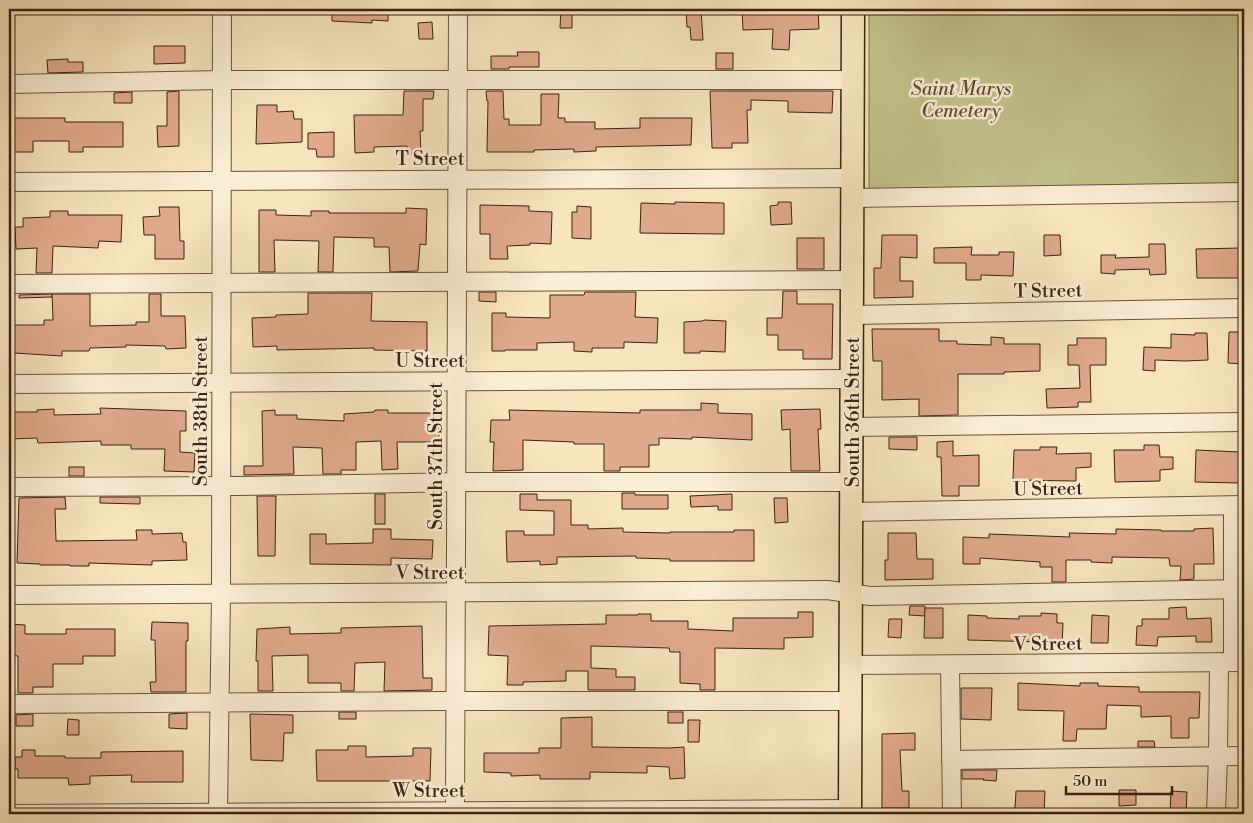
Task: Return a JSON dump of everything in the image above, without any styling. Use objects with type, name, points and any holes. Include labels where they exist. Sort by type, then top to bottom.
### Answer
[{"type":"main road","name":"South 36th Street","points":[[850,812],[853,9]]},
{"type":"street","name":"South 38th Street","points":[[218,813],[221,594],[222,9]]},
{"type":"street","name":"South 37th Street","points":[[455,812],[458,9]]},
{"type":"street","points":[[9,84],[222,80],[853,80]]},
{"type":"street","name":"T Street","points":[[9,182],[458,179],[852,188],[1244,192]]},
{"type":"street","points":[[9,284],[852,280]]},
{"type":"street","name":"T Street","points":[[853,316],[1244,308]]},
{"type":"street","name":"U Street","points":[[9,384],[851,379]]},
{"type":"street","points":[[851,427],[1244,422]]},
{"type":"street","points":[[9,487],[455,482],[852,482]]},
{"type":"street","points":[[1216,814],[1218,756],[1232,662],[1238,589],[1239,506]]},
{"type":"street","name":"U Street","points":[[852,512],[1239,506]]},
{"type":"street","name":"V Street","points":[[9,595],[827,590],[870,596],[1238,589]]},
{"type":"street","name":"V Street","points":[[851,665],[1232,662]]},
{"type":"street","points":[[950,665],[952,814]]},
{"type":"street","points":[[9,704],[851,701]]},
{"type":"street","points":[[951,760],[1244,756]]},
{"type":"street","name":"W Street","points":[[9,814],[850,812]]},
{"type":"green space","name":"Saint Marys Cemetery","points":[[869,9],[1244,9],[1244,185],[869,191]]},
{"type":"building","points":[[332,9],[388,9],[388,21],[372,20],[372,23],[332,21]]},
{"type":"building","points":[[561,9],[572,9],[572,28],[560,28]]},
{"type":"building","points":[[686,9],[701,9],[703,40],[691,40],[690,27],[687,27]]},
{"type":"building","points":[[742,9],[799,11],[799,9],[818,9],[819,29],[790,30],[789,50],[772,49],[773,29],[743,30]]},
{"type":"building","points":[[432,22],[433,39],[419,39],[418,23]]},
{"type":"building","points":[[154,46],[185,46],[185,63],[154,64]]},
{"type":"building","points":[[517,52],[539,52],[539,67],[491,69],[491,56],[518,56]]},
{"type":"building","points":[[716,53],[733,53],[733,69],[716,69]]},
{"type":"building","points":[[68,59],[68,62],[83,62],[83,72],[48,73],[47,60]]},
{"type":"building","points":[[179,91],[179,146],[158,147],[157,126],[167,126],[167,92]]},
{"type":"building","points":[[404,91],[434,91],[433,99],[423,99],[423,131],[420,131],[421,153],[407,154],[407,146],[374,147],[374,152],[355,153],[354,115],[403,115]]},
{"type":"building","points":[[486,91],[503,91],[504,119],[509,119],[509,125],[541,125],[541,94],[559,94],[558,118],[565,118],[565,122],[595,122],[595,129],[640,128],[640,118],[692,118],[691,145],[596,147],[596,151],[574,152],[574,149],[534,150],[534,152],[487,152],[488,101]]},
{"type":"building","points":[[710,91],[833,91],[832,113],[788,112],[788,101],[751,100],[751,110],[747,110],[748,143],[732,143],[732,148],[712,148]]},
{"type":"building","points":[[132,92],[132,103],[114,103],[114,93]]},
{"type":"building","points":[[257,105],[277,105],[277,112],[293,111],[294,119],[302,119],[302,142],[256,144]]},
{"type":"building","points":[[13,118],[65,118],[65,122],[123,122],[123,147],[83,147],[83,152],[69,152],[69,141],[33,141],[33,152],[13,152]]},
{"type":"building","points":[[334,132],[334,157],[317,157],[316,149],[308,149],[308,133]]},
{"type":"building","points":[[675,202],[724,203],[724,234],[640,233],[641,203],[675,204]]},
{"type":"building","points":[[778,202],[791,202],[792,224],[771,225],[770,206],[778,205]]},
{"type":"building","points":[[480,205],[529,206],[529,211],[552,212],[551,244],[530,243],[530,245],[507,246],[508,259],[490,259],[490,234],[480,234]]},
{"type":"building","points":[[577,206],[591,207],[591,239],[572,238],[572,212],[577,212]]},
{"type":"building","points":[[159,207],[179,207],[180,241],[184,241],[184,259],[155,259],[155,235],[144,235],[143,217],[160,216]]},
{"type":"building","points":[[406,208],[427,209],[426,245],[420,244],[418,271],[390,272],[389,247],[374,247],[374,238],[334,237],[333,272],[318,272],[319,241],[274,240],[275,272],[259,272],[259,210],[276,210],[276,215],[311,216],[311,211],[329,211],[329,213],[406,213]]},
{"type":"building","points":[[50,211],[68,211],[68,215],[122,215],[121,242],[99,241],[98,248],[53,246],[52,273],[36,273],[37,248],[16,249],[15,227],[23,227],[23,218],[50,217]]},
{"type":"building","points":[[882,235],[917,235],[917,258],[900,257],[900,281],[913,281],[913,297],[874,298],[874,268],[881,268]]},
{"type":"building","points":[[1044,235],[1060,235],[1061,255],[1044,256]]},
{"type":"building","points":[[797,238],[824,238],[824,269],[797,269]]},
{"type":"building","points":[[1149,244],[1165,244],[1166,274],[1150,275],[1149,269],[1115,270],[1115,274],[1101,273],[1101,255],[1116,255],[1115,258],[1149,257]]},
{"type":"building","points":[[972,247],[971,255],[999,255],[999,252],[1014,252],[1013,276],[981,275],[981,280],[966,280],[966,263],[934,263],[934,248]]},
{"type":"building","points":[[1240,248],[1239,278],[1197,278],[1196,249]]},
{"type":"building","points":[[783,291],[797,291],[797,304],[833,304],[832,359],[803,359],[803,350],[778,350],[778,335],[767,335],[767,318],[782,318]]},
{"type":"building","points":[[479,292],[496,292],[496,302],[479,301]]},
{"type":"building","points":[[585,292],[636,292],[635,317],[658,318],[657,343],[624,342],[624,348],[592,348],[592,352],[574,351],[574,342],[537,343],[537,350],[492,351],[492,313],[506,313],[506,317],[550,318],[550,295],[584,295]]},
{"type":"building","points":[[308,293],[372,293],[371,321],[427,322],[427,351],[374,350],[374,348],[277,350],[277,346],[253,347],[252,318],[308,314]]},
{"type":"building","points":[[52,294],[52,297],[19,298],[19,295]]},
{"type":"building","points":[[52,294],[90,294],[90,326],[136,325],[136,322],[149,322],[149,294],[161,294],[161,316],[185,316],[186,348],[166,349],[165,346],[126,345],[126,347],[90,348],[89,351],[62,351],[62,356],[14,353],[14,325],[44,325],[44,320],[53,320]]},
{"type":"building","points":[[704,320],[726,321],[725,352],[700,351],[700,353],[684,353],[684,322]]},
{"type":"building","points":[[872,329],[939,329],[939,341],[957,341],[957,344],[991,345],[991,337],[1004,338],[1004,344],[1040,344],[1040,371],[1004,372],[1004,374],[958,374],[958,415],[919,416],[919,399],[882,400],[882,361],[873,361]]},
{"type":"building","points":[[1229,332],[1244,332],[1244,364],[1228,363]]},
{"type":"building","points":[[1195,333],[1207,333],[1208,360],[1155,360],[1155,371],[1143,370],[1144,347],[1171,348],[1171,334],[1195,335]]},
{"type":"building","points":[[1077,338],[1106,338],[1106,365],[1090,365],[1091,402],[1078,402],[1078,407],[1047,408],[1046,389],[1080,388],[1079,365],[1068,365],[1068,345],[1077,345]]},
{"type":"building","points":[[701,403],[718,404],[718,413],[752,414],[752,440],[692,437],[692,439],[659,438],[659,445],[649,445],[649,467],[620,467],[620,471],[604,471],[604,444],[523,440],[523,470],[493,471],[494,442],[490,442],[491,420],[510,420],[509,410],[640,413],[640,410],[701,410]]},
{"type":"building","points":[[100,408],[186,411],[186,431],[180,431],[180,452],[195,453],[194,472],[164,471],[165,449],[131,449],[131,445],[101,445],[101,441],[38,443],[37,438],[9,439],[9,418],[12,418],[12,412],[37,412],[37,410],[54,409],[54,415],[101,414]]},
{"type":"building","points":[[820,409],[821,429],[818,429],[820,471],[791,471],[790,429],[782,430],[781,410]]},
{"type":"building","points":[[275,410],[275,415],[297,415],[297,419],[344,421],[344,414],[374,412],[375,410],[388,410],[388,413],[439,413],[439,442],[397,442],[398,469],[382,470],[381,441],[356,442],[356,470],[341,470],[341,474],[323,474],[322,448],[293,447],[294,474],[244,475],[244,466],[263,466],[262,411]]},
{"type":"building","points":[[889,437],[917,437],[917,450],[889,449]]},
{"type":"building","points":[[953,441],[953,456],[979,455],[979,486],[959,486],[959,496],[942,496],[941,457],[937,457],[937,442]]},
{"type":"building","points":[[1144,445],[1159,445],[1160,457],[1173,457],[1173,469],[1160,470],[1160,481],[1115,482],[1114,450],[1144,450]]},
{"type":"building","points":[[1040,447],[1057,447],[1056,454],[1091,453],[1091,467],[1076,468],[1076,481],[1013,480],[1014,450],[1040,450]]},
{"type":"building","points":[[1196,450],[1240,452],[1240,483],[1195,482]]},
{"type":"building","points":[[69,467],[84,467],[84,476],[69,476]]},
{"type":"building","points":[[622,493],[668,495],[668,509],[622,509]]},
{"type":"building","points":[[375,494],[385,494],[385,524],[375,524]]},
{"type":"building","points":[[520,494],[537,494],[537,500],[571,500],[571,525],[588,525],[588,529],[623,528],[623,532],[670,533],[754,530],[754,561],[670,561],[670,559],[636,558],[636,556],[557,557],[557,564],[540,565],[540,561],[507,562],[506,531],[524,531],[524,535],[554,535],[554,511],[520,510]]},
{"type":"building","points":[[732,494],[732,510],[718,510],[718,506],[691,507],[690,496]]},
{"type":"building","points":[[257,496],[276,496],[275,556],[258,556]]},
{"type":"building","points":[[65,497],[66,509],[55,509],[56,541],[137,540],[136,530],[152,530],[152,534],[182,533],[183,542],[186,542],[187,560],[152,561],[152,565],[89,563],[89,566],[70,566],[17,563],[19,498]]},
{"type":"building","points":[[100,497],[140,497],[140,504],[100,503]]},
{"type":"building","points":[[774,498],[787,498],[788,522],[775,523]]},
{"type":"building","points":[[1213,528],[1214,564],[1194,564],[1194,579],[1180,580],[1181,566],[1170,566],[1169,558],[1112,557],[1112,563],[1091,562],[1091,560],[1066,560],[1066,582],[1052,582],[1052,567],[1040,567],[1040,562],[980,558],[980,564],[963,564],[963,537],[989,538],[989,534],[1070,537],[1069,533],[1116,534],[1116,529],[1194,531],[1194,529]]},
{"type":"building","points":[[373,529],[391,529],[391,539],[433,540],[432,559],[391,558],[391,565],[310,564],[310,534],[326,534],[326,544],[373,543]]},
{"type":"building","points":[[888,533],[916,533],[917,559],[933,559],[933,579],[885,580],[885,560],[888,560]]},
{"type":"building","points":[[910,606],[925,606],[925,616],[909,615]]},
{"type":"building","points":[[1186,607],[1187,619],[1211,618],[1212,642],[1196,642],[1196,636],[1158,637],[1157,646],[1136,645],[1137,626],[1142,626],[1142,619],[1169,619],[1169,608]]},
{"type":"building","points":[[925,608],[943,608],[943,638],[924,638]]},
{"type":"building","points":[[798,612],[813,612],[813,637],[784,638],[784,649],[715,648],[715,690],[700,690],[700,684],[680,683],[680,652],[670,652],[669,648],[591,646],[591,668],[616,669],[616,677],[635,677],[635,690],[588,690],[588,671],[566,671],[566,681],[523,682],[523,685],[507,685],[508,656],[488,655],[489,626],[606,624],[606,615],[651,614],[651,621],[688,621],[688,629],[733,631],[733,618],[798,618]]},
{"type":"building","points":[[1041,613],[1057,614],[1057,623],[1063,623],[1062,646],[1041,646],[1041,642],[968,640],[968,615],[987,616],[987,618],[1019,619],[1019,616],[1041,616]]},
{"type":"building","points":[[1092,615],[1109,616],[1108,643],[1091,643]]},
{"type":"building","points":[[889,619],[902,619],[901,638],[888,637]]},
{"type":"building","points":[[152,622],[188,623],[186,692],[151,692],[150,682],[156,682],[155,640],[151,640]]},
{"type":"building","points":[[9,624],[25,625],[25,634],[66,634],[66,629],[115,629],[115,656],[83,656],[83,664],[53,664],[53,687],[33,687],[33,693],[18,693],[18,656],[9,655]]},
{"type":"building","points":[[422,626],[423,678],[432,678],[432,690],[384,691],[385,662],[355,663],[354,691],[341,691],[341,683],[308,683],[308,655],[272,656],[273,691],[258,691],[258,661],[256,661],[257,629],[290,627],[290,634],[341,633],[341,628]]},
{"type":"building","points":[[1018,683],[1080,686],[1080,683],[1098,683],[1098,686],[1139,687],[1139,692],[1200,692],[1199,718],[1189,718],[1189,738],[1171,738],[1171,716],[1141,717],[1141,706],[1107,705],[1106,729],[1077,729],[1076,741],[1063,741],[1064,711],[1018,710]]},
{"type":"building","points":[[961,688],[992,688],[991,720],[961,719]]},
{"type":"building","points":[[339,712],[356,712],[356,719],[339,719]]},
{"type":"building","points":[[668,712],[683,712],[683,723],[668,723]]},
{"type":"building","points":[[187,713],[187,729],[169,728],[169,714]]},
{"type":"building","points":[[33,714],[33,726],[16,726],[16,715]]},
{"type":"building","points":[[250,714],[293,715],[293,733],[284,733],[283,761],[251,760]]},
{"type":"building","points":[[592,717],[592,747],[684,747],[685,778],[670,779],[669,767],[647,766],[647,773],[590,772],[590,779],[540,779],[540,775],[511,776],[511,773],[484,772],[484,753],[539,753],[539,748],[561,748],[561,718]]},
{"type":"building","points":[[68,719],[79,720],[79,735],[67,735]]},
{"type":"building","points":[[688,720],[700,720],[699,742],[688,742]]},
{"type":"building","points":[[915,733],[915,750],[900,750],[902,791],[909,791],[909,808],[882,808],[882,734]]},
{"type":"building","points":[[1138,741],[1154,741],[1155,747],[1138,747]]},
{"type":"building","points":[[348,746],[366,746],[366,757],[413,756],[413,748],[431,748],[430,781],[317,781],[316,750],[348,750]]},
{"type":"building","points":[[22,750],[35,750],[35,756],[65,756],[65,758],[101,758],[101,752],[183,751],[183,782],[131,782],[132,775],[90,776],[90,784],[69,785],[68,778],[18,778],[18,769],[15,769],[15,757],[22,757]]},
{"type":"building","points":[[962,770],[997,770],[996,781],[962,779]]},
{"type":"building","points":[[1119,790],[1136,790],[1136,805],[1119,806]]},
{"type":"building","points":[[1016,791],[1045,791],[1044,814],[1027,814],[1027,809],[1015,809]]},
{"type":"building","points":[[1171,791],[1187,792],[1186,814],[1170,814]]}]
